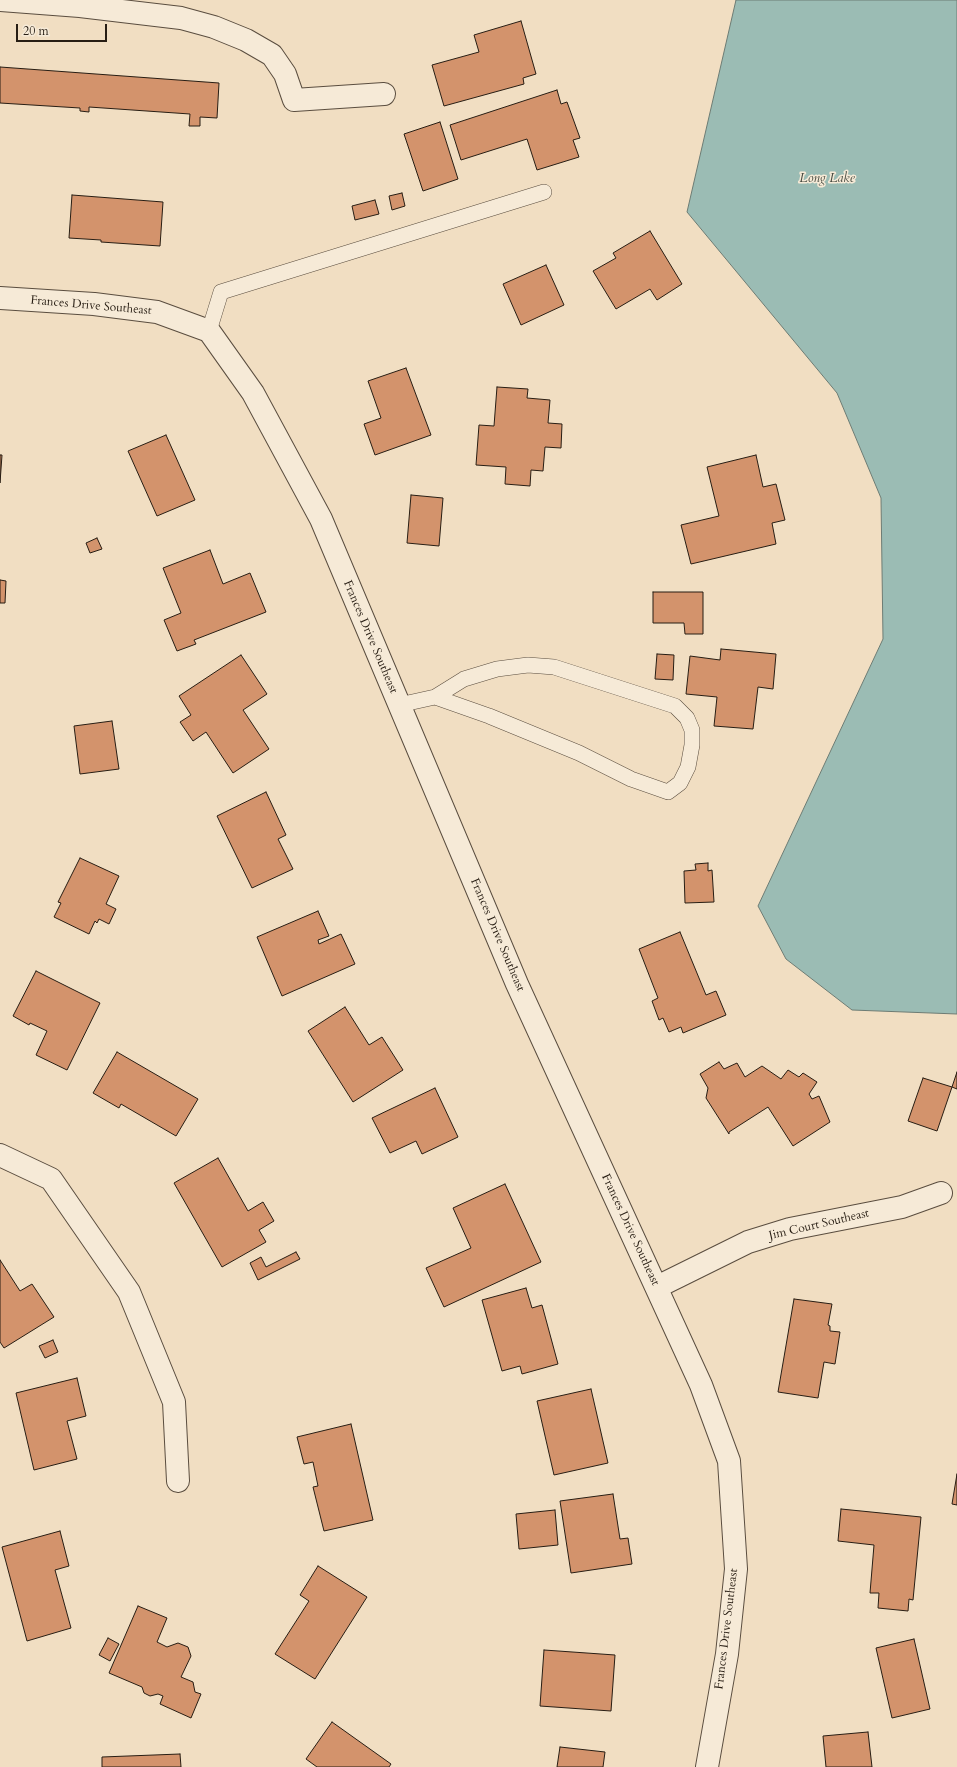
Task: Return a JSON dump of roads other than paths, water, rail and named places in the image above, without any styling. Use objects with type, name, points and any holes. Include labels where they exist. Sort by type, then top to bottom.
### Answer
[{"type":"street","points":[[0,0],[80,6],[181,18],[214,27],[246,40],[272,55],[285,74],[294,100],[384,94]]},
{"type":"street","name":"Frances Drive Southeast","points":[[0,298],[94,304],[157,312],[209,332],[253,393],[321,519],[517,984],[701,1385],[729,1461],[736,1569],[727,1654],[707,1767]]},
{"type":"street","points":[[0,1155],[51,1179],[129,1292],[174,1402],[178,1481]]},
{"type":"street","name":"Jim Court Southeast","points":[[657,1288],[748,1242],[790,1229],[902,1206],[941,1192]]},
{"type":"lane","points":[[209,332],[221,292],[544,192]]},
{"type":"lane","points":[[399,705],[435,696],[464,679],[496,669],[528,665],[554,667],[675,706],[687,718],[692,730],[692,745],[688,767],[680,783],[668,792],[631,779],[579,753],[489,716],[435,696]]},
{"type":"water","name":"Long Lake","points":[[736,0],[957,0],[957,1014],[852,1010],[786,959],[758,906],[883,639],[881,498],[837,393],[687,212]]}]
